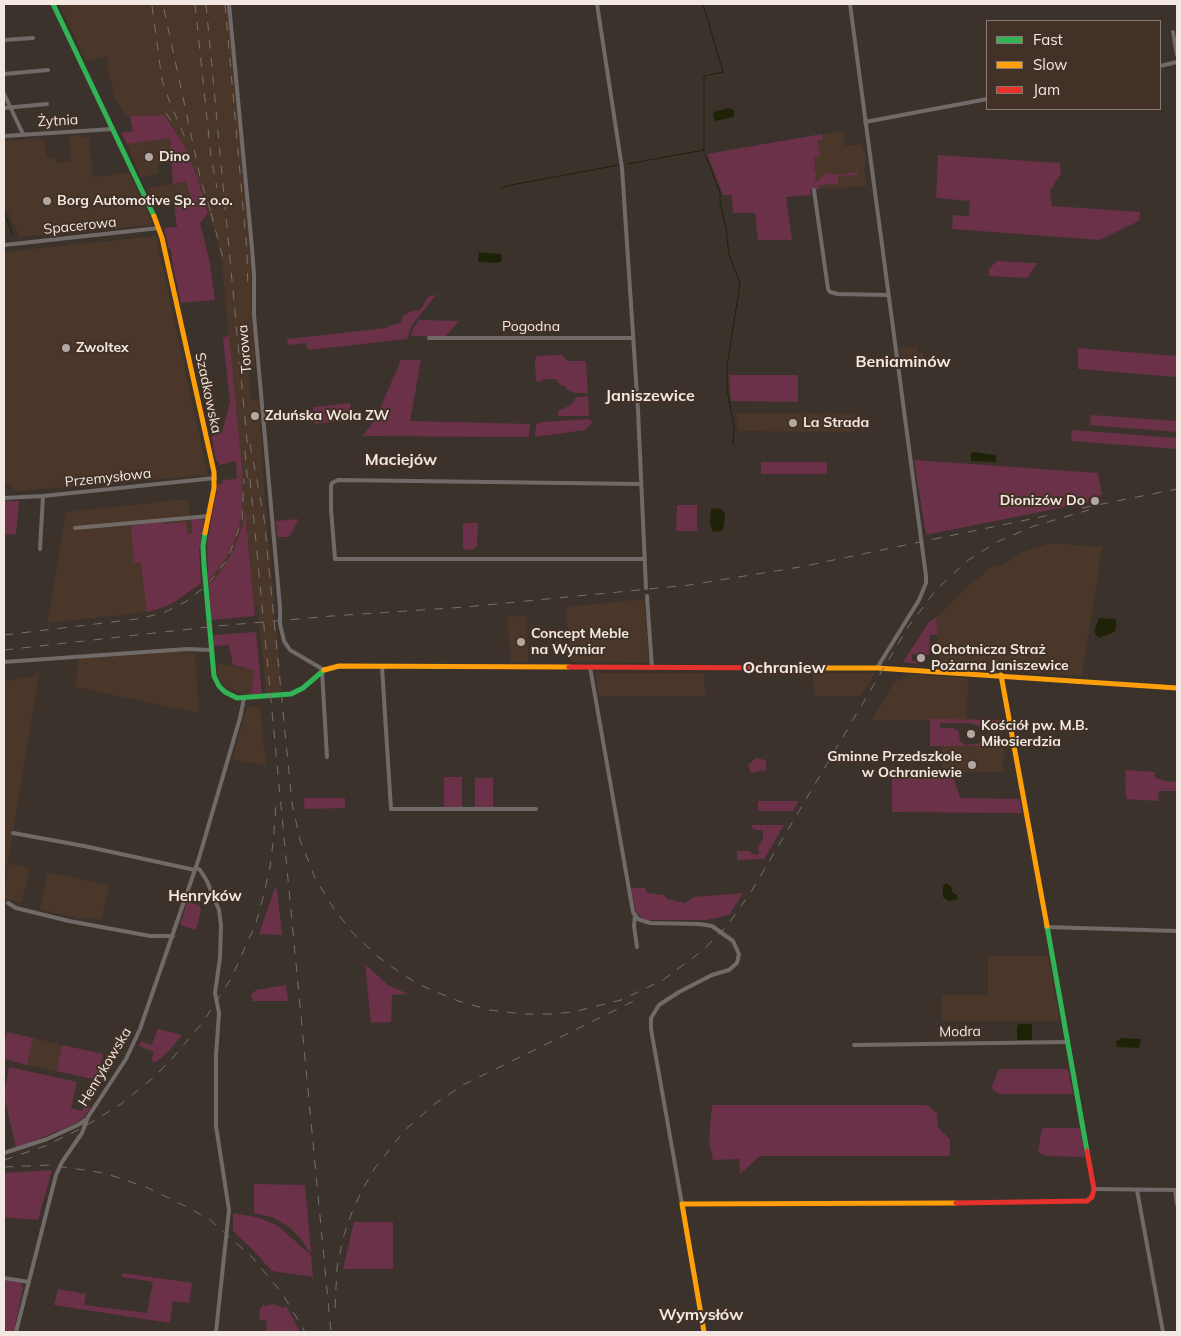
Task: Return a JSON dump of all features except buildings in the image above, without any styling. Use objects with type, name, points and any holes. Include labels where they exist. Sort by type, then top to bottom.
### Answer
[{"type":"street","name":"Szadkowska","points":[[53,4],[159,228],[215,478],[203,551],[214,676],[219,686],[231,695],[244,698],[291,694],[303,688],[325,670]]},
{"type":"street","name":"Torowa","points":[[230,4],[252,248],[254,315],[280,606],[280,624],[284,641],[290,650],[325,670]]},
{"type":"street","points":[[597,4],[622,168],[646,588]]},
{"type":"street","points":[[850,4],[926,576],[919,600],[877,668]]},
{"type":"street","points":[[1173,32],[1177,55]]},
{"type":"street","points":[[4,40],[33,38]]},
{"type":"street","points":[[1161,66],[1177,62]]},
{"type":"street","points":[[4,74],[48,70]]},
{"type":"street","points":[[4,94],[24,134]]},
{"type":"street","points":[[865,122],[986,99]]},
{"type":"street","points":[[4,108],[47,104]]},
{"type":"street","name":"Żytnia","points":[[4,136],[113,129]]},
{"type":"street","points":[[814,190],[828,289],[830,292],[838,294],[888,295]]},
{"type":"street","name":"Spacerowa","points":[[4,244],[159,228]]},
{"type":"street","name":"Pogodna","points":[[429,338],[633,338]]},
{"type":"street","name":"Przemysłowa","points":[[4,498],[43,496],[215,478]]},
{"type":"street","points":[[641,484],[338,480],[332,483],[331,486],[331,509],[335,559],[645,559]]},
{"type":"street","points":[[40,549],[43,496]]},
{"type":"street","points":[[75,528],[209,516]]},
{"type":"street","points":[[647,596],[652,668]]},
{"type":"street","points":[[4,662],[187,649],[211,650]]},
{"type":"street","points":[[327,757],[325,670],[340,666],[877,668],[1177,688]]},
{"type":"street","points":[[382,666],[391,809],[536,809]]},
{"type":"street","points":[[590,668],[630,900],[636,916],[642,921],[650,923],[712,926],[733,941],[738,950],[738,958],[730,970],[712,975],[679,992],[659,1005],[651,1018],[652,1034],[704,1332]]},
{"type":"street","points":[[682,1204],[1078,1202],[1090,1199],[1094,1189],[1001,675]]},
{"type":"street","name":"Henrykowska","points":[[16,1332],[56,1176],[62,1162],[82,1133],[88,1117],[134,1044],[195,869],[240,718],[244,698]]},
{"type":"street","points":[[13,833],[200,870],[207,880],[219,910],[221,925],[220,958],[215,993],[219,1014],[216,1054],[216,1126],[229,1217],[216,1332]]},
{"type":"street","points":[[8,903],[16,908],[69,921],[150,936],[173,936]]},
{"type":"street","points":[[636,916],[634,926],[638,947]]},
{"type":"street","points":[[1046,927],[1177,931]]},
{"type":"street","name":"Modra","points":[[854,1045],[1067,1042]]},
{"type":"street","points":[[4,1153],[78,1125],[88,1117]]},
{"type":"street","points":[[1094,1189],[1176,1190],[1177,1204]]},
{"type":"street","points":[[1137,1190],[1163,1332]]},
{"type":"street","points":[[4,1278],[28,1282]]},
{"type":"shaded area","points":[[59,4],[227,4],[251,259],[251,306],[255,365],[249,366],[249,384],[251,400],[259,400],[264,491],[282,693],[266,695],[258,605],[254,605],[245,510],[242,527],[234,550],[209,586],[208,581],[224,561],[236,534],[242,509],[242,479],[222,262],[218,242],[195,171],[176,131],[164,115],[125,116],[115,97],[108,74],[107,57],[86,61]]},
{"type":"shaded area","points":[[728,108],[734,110],[734,117],[715,121],[714,112]]},
{"type":"shaded area","points":[[164,115],[183,143],[195,171],[208,213],[200,223],[209,259],[215,300],[181,303],[171,250],[168,246],[164,228],[177,227],[174,202],[191,199],[186,181],[173,184],[170,138],[127,144],[121,133],[133,131],[130,116]]},
{"type":"shaded area","points":[[843,131],[845,146],[862,144],[866,158],[864,167],[867,186],[815,189],[808,137]]},
{"type":"shaded area","points":[[822,134],[823,140],[817,141],[820,156],[814,158],[815,168],[813,170],[816,172],[815,181],[819,181],[820,177],[824,176],[823,174],[831,173],[838,175],[857,172],[858,175],[838,176],[838,184],[819,185],[819,189],[810,190],[811,195],[786,197],[792,240],[758,240],[755,213],[733,213],[732,195],[723,195],[707,154]]},
{"type":"shaded area","points":[[78,135],[82,138],[89,138],[93,177],[129,173],[153,225],[19,237],[4,202],[4,141],[44,138],[46,158],[56,158],[56,163],[71,161],[69,136]]},
{"type":"shaded area","points":[[170,138],[173,161],[157,164],[158,174],[141,177],[127,144]]},
{"type":"shaded area","points":[[938,155],[1060,163],[1061,173],[1050,191],[1052,206],[1140,212],[1139,221],[1099,240],[952,229],[953,215],[969,216],[970,201],[936,198]]},
{"type":"shaded area","points":[[186,181],[191,199],[156,205],[148,188]]},
{"type":"shaded area","points":[[156,236],[208,475],[18,491],[4,482],[4,252]]},
{"type":"shaded area","points":[[479,252],[501,254],[502,261],[497,263],[478,262]]},
{"type":"shaded area","points":[[997,261],[1037,263],[1028,278],[989,276],[989,269]]},
{"type":"shaded area","points":[[436,295],[412,325],[407,339],[308,350],[306,343],[288,345],[287,339],[386,328],[401,323],[402,316],[412,311],[420,310],[429,296]]},
{"type":"shaded area","points":[[419,320],[459,321],[445,337],[411,336]]},
{"type":"shaded area","points":[[229,335],[242,469],[242,509],[239,526],[231,549],[220,567],[208,581],[207,542],[218,484],[223,483],[223,480],[237,479],[236,461],[219,465],[218,461],[216,461],[212,436],[222,433],[230,401],[223,338]]},
{"type":"shaded area","points":[[899,347],[918,348],[918,355],[923,353],[923,359],[901,357]]},
{"type":"shaded area","points":[[1078,348],[1177,356],[1177,377],[1078,369]]},
{"type":"shaded area","points":[[562,355],[567,361],[586,361],[588,393],[575,393],[567,390],[556,379],[536,381],[535,361],[537,356]]},
{"type":"shaded area","points":[[401,360],[421,360],[410,421],[530,424],[529,437],[362,436],[375,420]]},
{"type":"shaded area","points":[[729,375],[798,375],[798,402],[731,401]]},
{"type":"shaded area","points":[[588,396],[589,416],[558,416],[558,411],[571,405],[577,397]]},
{"type":"shaded area","points":[[350,403],[352,420],[315,424],[313,407]]},
{"type":"shaded area","points":[[736,413],[855,414],[855,432],[738,431]]},
{"type":"shaded area","points":[[1091,415],[1177,421],[1177,432],[1090,425]]},
{"type":"shaded area","points":[[590,419],[592,423],[585,430],[535,437],[536,424],[542,422]]},
{"type":"shaded area","points":[[1072,430],[1177,438],[1177,449],[1071,441]]},
{"type":"shaded area","points":[[973,452],[996,455],[996,462],[971,461],[971,454]]},
{"type":"shaded area","points":[[914,460],[1098,473],[1102,495],[1088,498],[1089,502],[926,535]]},
{"type":"shaded area","points":[[761,462],[827,462],[827,474],[761,474]]},
{"type":"shaded area","points":[[188,499],[196,586],[159,607],[138,613],[48,623],[66,512]]},
{"type":"shaded area","points":[[4,501],[19,501],[16,534],[4,535]]},
{"type":"shaded area","points":[[677,505],[697,505],[697,531],[676,531]]},
{"type":"shaded area","points":[[720,508],[725,513],[723,531],[713,532],[710,524],[711,509]]},
{"type":"shaded area","points":[[245,510],[255,616],[211,620],[209,586],[234,550],[242,527]]},
{"type":"shaded area","points":[[201,518],[204,521],[199,551],[201,583],[175,602],[147,612],[141,563],[134,562],[131,527],[133,525],[162,521],[166,524],[186,522],[187,534],[192,534],[191,519]]},
{"type":"shaded area","points":[[299,519],[289,537],[277,537],[276,521]]},
{"type":"shaded area","points":[[463,523],[478,523],[477,546],[472,550],[463,549]]},
{"type":"shaded area","points":[[1050,543],[1102,547],[1082,676],[941,666],[935,625],[936,617],[967,587],[995,565],[997,567],[1026,551]]},
{"type":"shaded area","points":[[644,599],[649,663],[571,662],[566,607]]},
{"type":"shaded area","points":[[526,615],[529,662],[511,662],[507,617]]},
{"type":"shaded area","points":[[936,617],[937,635],[930,635],[929,655],[912,654],[912,661],[916,661],[917,664],[903,662],[929,622]]},
{"type":"shaded area","points":[[1099,618],[1116,619],[1116,630],[1099,638],[1094,631]]},
{"type":"shaded area","points":[[256,632],[262,695],[251,696],[254,670],[233,665],[229,645],[214,646],[213,635]]},
{"type":"shaded area","points":[[179,651],[195,654],[199,713],[76,687],[78,658]]},
{"type":"shaded area","points":[[216,663],[254,670],[251,696],[238,693],[225,686],[219,678]]},
{"type":"shaded area","points":[[597,673],[704,673],[705,696],[599,696]]},
{"type":"shaded area","points":[[812,673],[875,673],[861,696],[815,696]]},
{"type":"shaded area","points":[[910,674],[968,678],[967,720],[872,720],[894,682]]},
{"type":"shaded area","points":[[39,675],[8,864],[30,868],[22,902],[4,899],[8,866],[4,866],[4,681]]},
{"type":"shaded area","points":[[260,706],[266,766],[232,759],[247,707]]},
{"type":"shaded area","points":[[930,719],[1006,720],[1008,734],[1006,730],[988,730],[969,723],[940,723],[940,728],[954,728],[958,731],[960,741],[965,745],[977,744],[990,738],[991,740],[1008,741],[1008,738],[1010,746],[930,746]]},
{"type":"shaded area","name":"Gminne Przedszkole w Ochraniewie","points":[[942,746],[1003,746],[1005,758],[1002,759],[1003,772],[942,772]]},
{"type":"shaded area","points":[[756,758],[765,760],[766,770],[751,773],[748,765]]},
{"type":"shaded area","points":[[1125,770],[1155,772],[1154,777],[1165,781],[1177,782],[1177,791],[1159,791],[1158,801],[1126,799]]},
{"type":"shaded area","points":[[892,772],[952,772],[960,798],[1020,799],[1022,813],[892,812]]},
{"type":"shaded area","points":[[444,777],[462,777],[462,807],[444,807]]},
{"type":"shaded area","points":[[475,778],[493,778],[493,807],[475,807]]},
{"type":"shaded area","points":[[303,798],[345,798],[345,808],[305,809]]},
{"type":"shaded area","points":[[758,801],[799,801],[793,811],[758,811]]},
{"type":"shaded area","points":[[752,825],[784,825],[764,859],[737,860],[737,851],[749,851],[755,855],[759,854],[758,848],[763,838],[763,830],[756,830],[752,828]]},
{"type":"shaded area","points":[[48,872],[109,886],[102,920],[86,917],[83,919],[40,910]]},
{"type":"shaded area","points":[[946,883],[951,886],[952,892],[957,895],[958,899],[949,901],[943,897],[943,886]]},
{"type":"shaded area","points":[[275,888],[277,889],[282,935],[259,934]]},
{"type":"shaded area","points":[[631,888],[645,888],[647,893],[664,895],[667,899],[685,903],[694,897],[743,893],[729,915],[707,920],[648,920],[636,912]]},
{"type":"shaded area","points":[[187,902],[199,905],[201,910],[196,930],[180,925]]},
{"type":"shaded area","points":[[988,956],[1048,956],[1060,1021],[942,1021],[942,995],[988,995]]},
{"type":"shaded area","points":[[365,964],[388,985],[408,994],[392,995],[391,1022],[371,1023]]},
{"type":"shaded area","points":[[286,985],[288,1001],[253,1001],[251,995],[256,990]]},
{"type":"shaded area","points":[[1019,1024],[1032,1024],[1032,1040],[1017,1040],[1017,1026]]},
{"type":"shaded area","points":[[158,1029],[182,1035],[170,1050],[155,1063],[151,1060],[154,1052],[139,1046],[141,1041],[151,1045]]},
{"type":"shaded area","points":[[7,1032],[33,1038],[27,1065],[4,1059]]},
{"type":"shaded area","points":[[33,1038],[62,1045],[56,1071],[27,1065]]},
{"type":"shaded area","points":[[1121,1038],[1141,1039],[1139,1048],[1117,1047],[1116,1042]]},
{"type":"shaded area","points":[[62,1045],[103,1054],[97,1080],[56,1071]]},
{"type":"shaded area","points":[[9,1067],[77,1082],[71,1108],[82,1111],[84,1106],[91,1107],[85,1116],[75,1124],[16,1148],[4,1096]]},
{"type":"shaded area","points":[[999,1069],[1068,1069],[1073,1094],[1000,1094],[991,1088]]},
{"type":"shaded area","points":[[712,1105],[927,1105],[937,1113],[938,1127],[950,1140],[950,1156],[760,1156],[740,1174],[739,1159],[713,1160],[709,1140]]},
{"type":"shaded area","points":[[1042,1128],[1080,1128],[1085,1157],[1046,1156],[1038,1152]]},
{"type":"shaded area","points":[[52,1170],[38,1220],[4,1217],[4,1173]]},
{"type":"shaded area","points":[[254,1184],[305,1185],[311,1253],[289,1227],[272,1217],[254,1213]]},
{"type":"shaded area","points":[[233,1213],[260,1218],[278,1226],[311,1255],[313,1277],[272,1271],[233,1231]]},
{"type":"shaded area","points":[[354,1222],[393,1222],[393,1269],[343,1269]]},
{"type":"shaded area","points":[[123,1273],[192,1283],[189,1303],[173,1301],[170,1323],[54,1305],[58,1289],[86,1294],[84,1305],[147,1313],[153,1282],[122,1277]]},
{"type":"shaded area","points":[[4,1280],[21,1283],[23,1287],[14,1332],[4,1332]]},
{"type":"shaded area","points":[[273,1304],[284,1308],[286,1306],[300,1332],[266,1332],[267,1321],[259,1319],[260,1309],[263,1305]]},
{"type":"waterway","points":[[703,4],[723,72],[704,76],[704,151]]},
{"type":"waterway","points":[[627,164],[704,150]]},
{"type":"waterway","points":[[705,154],[720,192],[729,254],[740,284],[727,366],[727,389],[734,427],[733,444]]},
{"type":"waterway","points":[[501,190],[506,186],[619,165]]},
{"type":"waterway","points":[[4,212],[13,235]]},
{"type":"railway","points":[[195,4],[211,157],[217,188]]},
{"type":"railway","points":[[206,4],[248,451]]},
{"type":"railway","points":[[225,4],[247,252],[248,291]]},
{"type":"railway","points":[[152,6],[162,80],[187,142]]},
{"type":"railway","points":[[164,9],[201,181],[213,219]]},
{"type":"railway","points":[[166,113],[176,128]]},
{"type":"railway","points":[[211,213],[224,262]]},
{"type":"railway","points":[[250,444],[264,518],[292,803],[300,840],[315,878],[334,909],[352,932],[377,956],[402,974],[420,985],[458,1001],[490,1010],[523,1014],[573,1012],[621,1000],[663,980],[702,951],[727,926],[751,892],[908,627],[936,590],[967,561],[997,542],[1034,526],[1089,510]]},
{"type":"railway","points":[[245,451],[248,486]]},
{"type":"railway","points":[[4,635],[137,619],[163,613],[187,601],[208,584],[230,553],[242,520],[244,479]]},
{"type":"railway","points":[[250,479],[331,1332]]},
{"type":"railway","points":[[1082,508],[1177,489]]},
{"type":"railway","points":[[4,650],[217,626],[466,607],[689,585],[800,567],[1050,515]]},
{"type":"railway","points":[[4,1160],[45,1146],[84,1127],[121,1104],[153,1078],[203,1022],[232,977],[256,923],[270,867],[276,805]]},
{"type":"railway","points":[[335,1308],[337,1268],[343,1238],[352,1212],[375,1168],[405,1130],[436,1103],[463,1085],[638,999]]},
{"type":"railway","points":[[4,1167],[50,1165],[104,1173],[146,1187],[209,1219],[252,1257],[282,1293],[305,1332]]},
{"type":"traffic: fast","points":[[53,4],[154,216]]},
{"type":"traffic: fast","points":[[205,533],[203,546],[204,565],[214,676],[219,686],[225,692],[237,698],[291,694],[303,688],[324,670]]},
{"type":"traffic: fast","points":[[1047,926],[1087,1151]]},
{"type":"traffic: slow","points":[[154,216],[162,238],[214,472],[214,488],[205,533]]},
{"type":"traffic: slow","points":[[324,670],[339,666],[569,667]]},
{"type":"traffic: slow","points":[[802,668],[877,668],[1177,688]]},
{"type":"traffic: slow","points":[[1001,675],[1047,926]]},
{"type":"traffic: slow","points":[[704,1332],[682,1204],[956,1203]]},
{"type":"traffic: jam","points":[[569,667],[802,668]]},
{"type":"traffic: jam","points":[[956,1203],[1087,1201],[1092,1197],[1094,1189],[1087,1151]]},
{"type":"place","name":"Dino","points":[[149,157]]},
{"type":"place","name":"Borg Automotive Sp. z o.o.","points":[[47,201]]},
{"type":"place","name":"Zwoltex","points":[[66,348]]},
{"type":"place","name":"Zduńska Wola ZW","points":[[255,416]]},
{"type":"place","name":"La Strada","points":[[793,423]]},
{"type":"place","name":"Dionizów Do","points":[[1095,501]]},
{"type":"place","name":"Concept Meble na Wymiar","points":[[521,642]]},
{"type":"place","name":"Ochotnicza Straż Pożarna Janiszewice","points":[[921,658]]},
{"type":"place","name":"Kościół pw. M.B. Miłosierdzia","points":[[971,734]]},
{"type":"place","name":"Gminne Przedszkole w Ochraniewie","points":[[972,765]]},
{"type":"district","name":"Beniaminów","points":[[903,362]]},
{"type":"district","name":"Janiszewice","points":[[650,396]]},
{"type":"district","name":"Maciejów","points":[[401,460]]},
{"type":"district","name":"Ochraniew","points":[[784,668]]},
{"type":"district","name":"Henryków","points":[[205,896]]},
{"type":"district","name":"Wymysłów","points":[[701,1315]]}]
